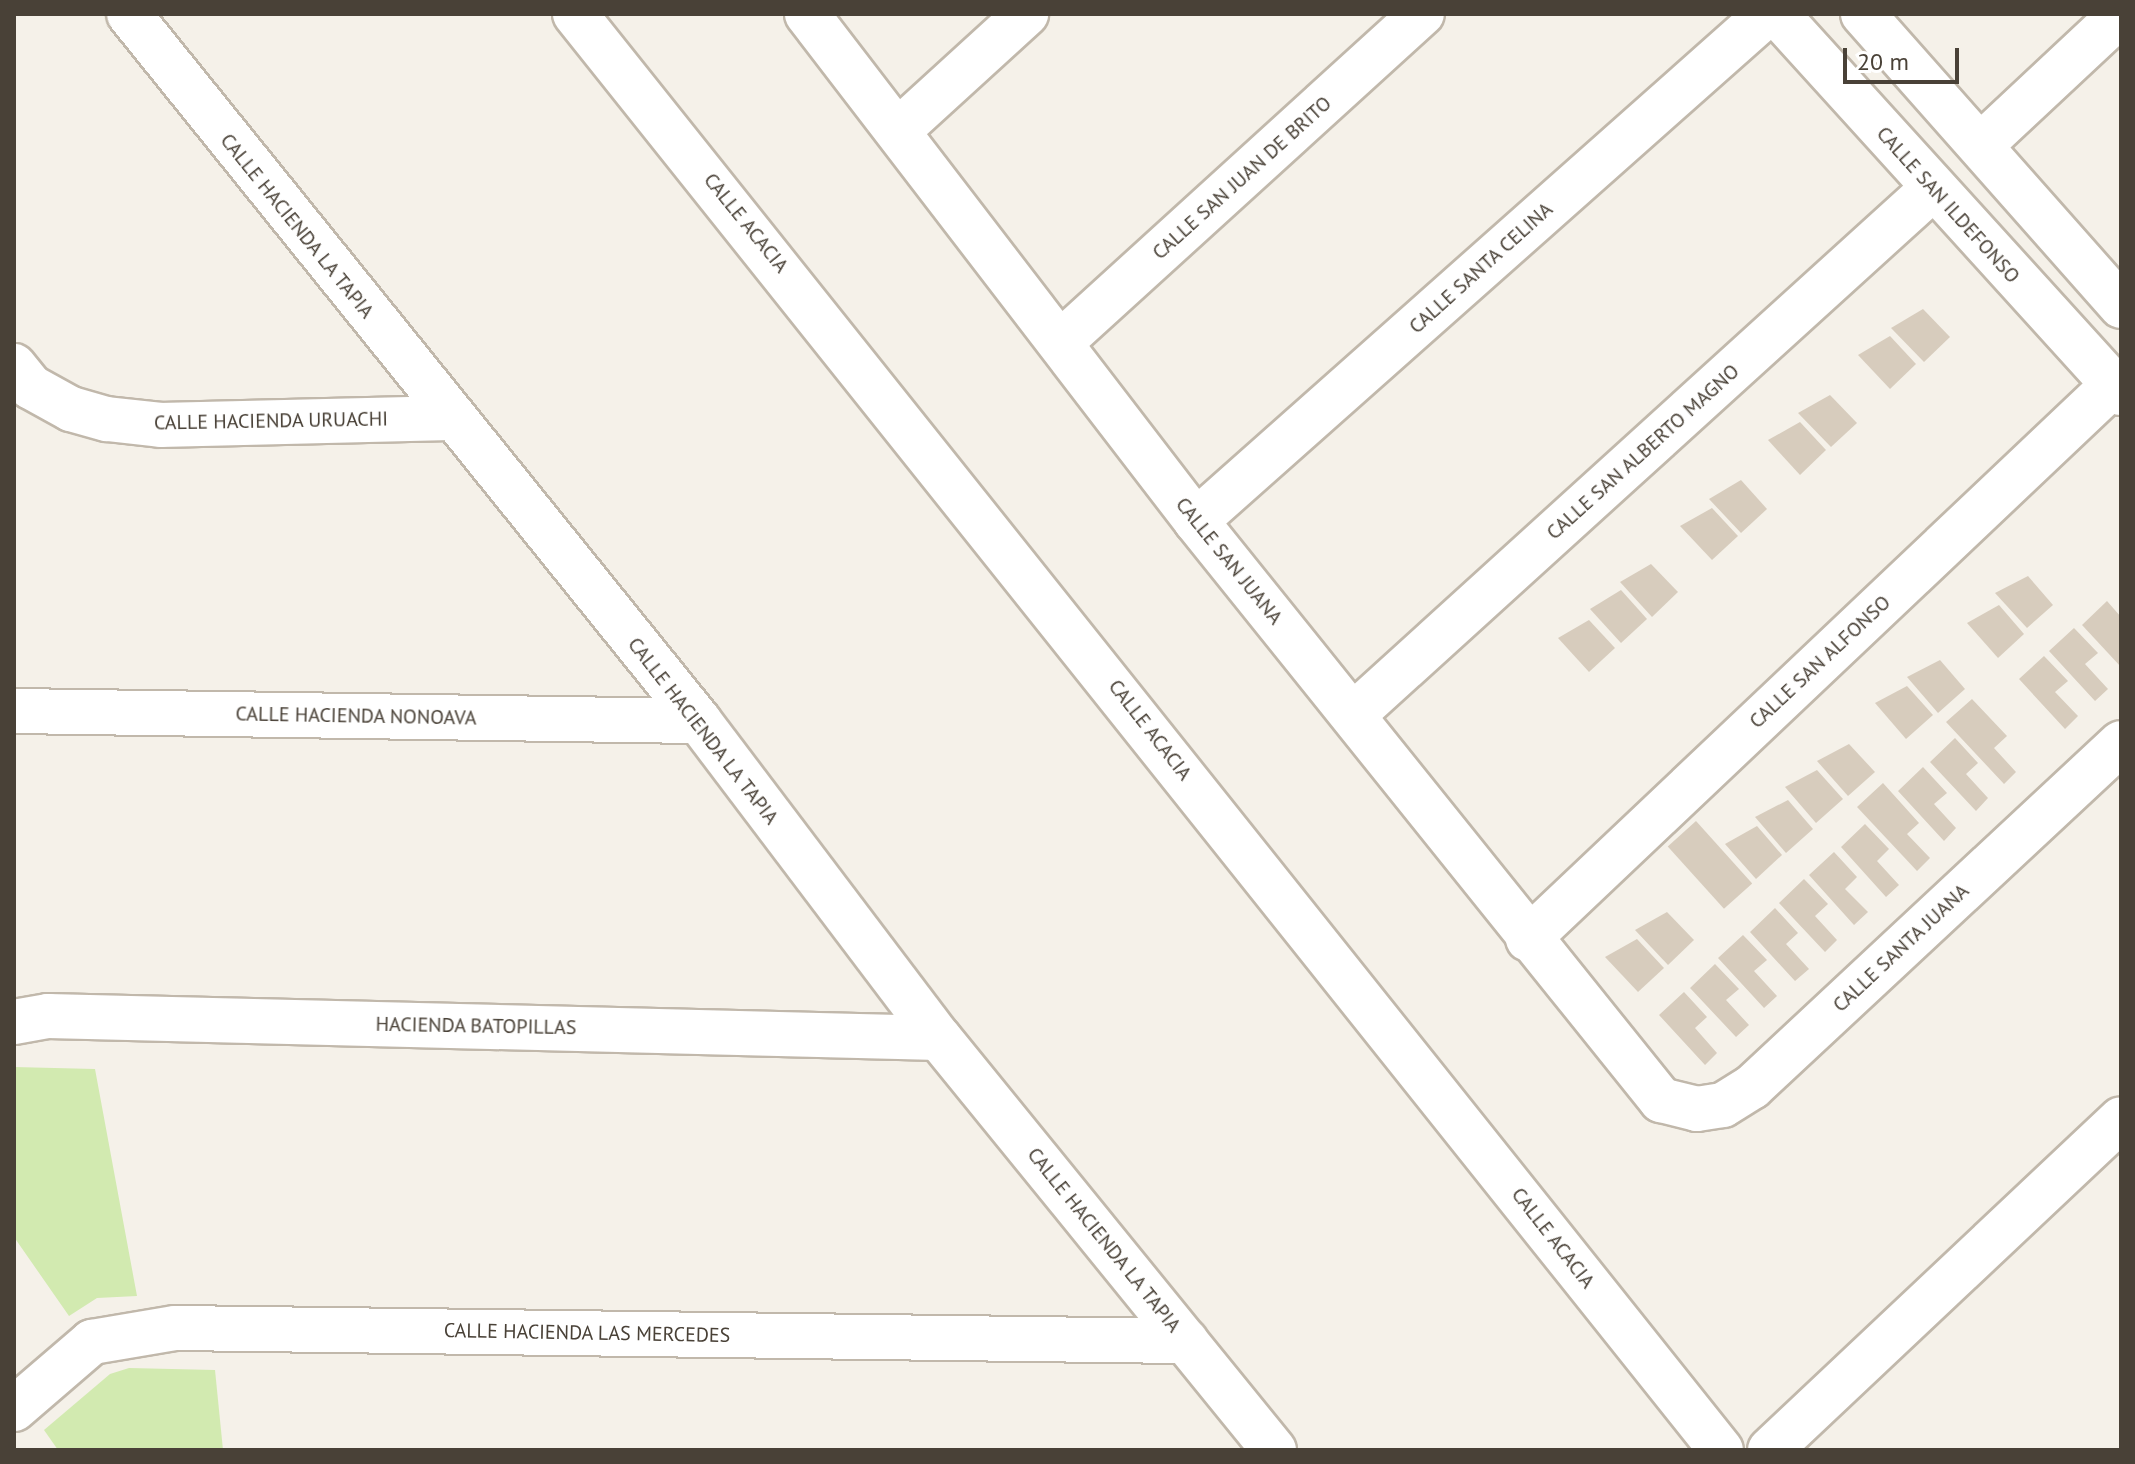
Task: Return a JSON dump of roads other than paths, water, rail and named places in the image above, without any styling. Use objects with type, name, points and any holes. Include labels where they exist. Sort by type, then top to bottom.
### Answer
[{"type":"street","name":"CALLE HACIENDA LA TAPIA","points":[[129,14],[450,418],[699,721],[939,1038],[1274,1450]]},
{"type":"street","name":"CALLE ACACIA","points":[[575,14],[1721,1450]]},
{"type":"street","name":"CALLE SAN JUANA","points":[[807,14],[900,129],[1196,521],[1528,939],[1661,1100]]},
{"type":"street","points":[[900,129],[1026,14]]},
{"type":"street","name":"CALLE SAN JUAN DE BRITO","points":[[1061,342],[1422,14]]},
{"type":"street","name":"CALLE SANTA CELINA","points":[[1196,521],[1767,14]]},
{"type":"street","name":"CALLE SAN ILDEFONSO","points":[[1777,14],[1932,189],[2117,389]]},
{"type":"street","points":[[1863,14],[2121,306]]},
{"type":"street","points":[[1981,145],[2121,14]]},
{"type":"street","name":"CALLE SAN ALBERTO MAGNO","points":[[1353,715],[1932,189]]},
{"type":"street","name":"CALLE HACIENDA URUACHI","points":[[14,366],[31,387],[71,409],[107,419],[161,425],[450,418]]},
{"type":"street","name":"CALLE SAN ALFONSO","points":[[1528,939],[2117,389]]},
{"type":"street","name":"CALLE HACIENDA NONOAVA","points":[[14,711],[699,721]]},
{"type":"street","name":"CALLE SANTA JUANA","points":[[1661,1100],[1697,1109],[1723,1105],[1752,1087],[2121,743]]},
{"type":"street","name":"HACIENDA BATOPILLAS","points":[[14,1022],[48,1016],[939,1038]]},
{"type":"street","points":[[1770,1450],[2121,1119]]},
{"type":"street","name":"CALLE HACIENDA LAS MERCEDES","points":[[14,1409],[92,1342],[175,1328],[1186,1341]]}]
